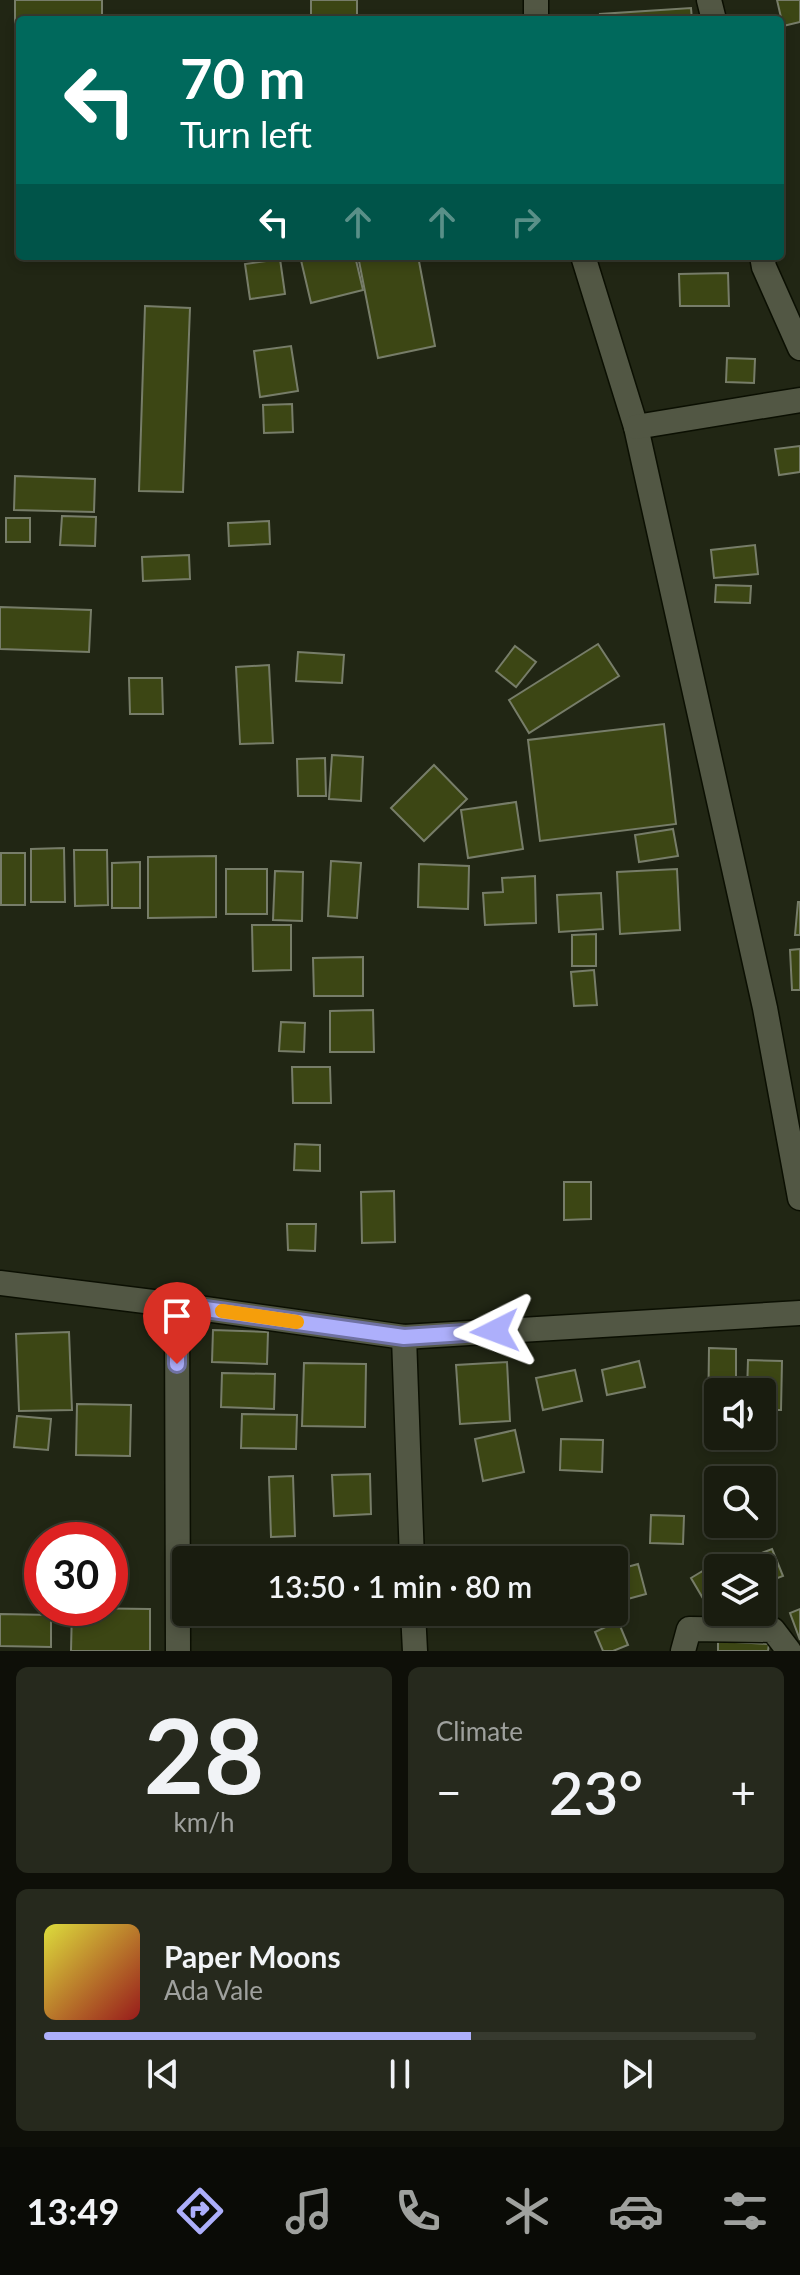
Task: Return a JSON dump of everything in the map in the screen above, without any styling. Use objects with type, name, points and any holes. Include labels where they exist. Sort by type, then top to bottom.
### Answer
[{"type":"street","points":[[584,260],[636,427],[765,1008],[800,1198]]},
{"type":"street","points":[[763,260],[800,348]]},
{"type":"street","points":[[636,427],[800,400]]},
{"type":"street","points":[[0,1283],[404,1337],[800,1313]]},
{"type":"street","points":[[177,1305],[178,1651]]},
{"type":"street","points":[[404,1337],[411,1546]]},
{"type":"street","points":[[414,1626],[415,1651]]},
{"type":"street","points":[[683,1651],[689,1629],[773,1630],[789,1651]]},
{"type":"building","points":[[15,0],[102,0],[102,16],[16,16],[15,25]]},
{"type":"building","points":[[311,0],[357,0],[357,16],[311,16]]},
{"type":"building","points":[[777,0],[800,0],[800,22],[784,26],[784,16],[781,16]]},
{"type":"building","points":[[691,8],[692,16],[600,16]]},
{"type":"building","points":[[280,260],[285,294],[250,299],[245,264]]},
{"type":"building","points":[[301,260],[356,260],[363,290],[311,303]]},
{"type":"building","points":[[359,260],[419,260],[435,346],[378,358]]},
{"type":"building","points":[[728,273],[729,306],[680,306],[679,274]]},
{"type":"building","points":[[145,306],[190,308],[183,492],[139,491]]},
{"type":"building","points":[[291,346],[298,391],[260,397],[254,351]]},
{"type":"building","points":[[727,358],[755,359],[754,383],[726,382]]},
{"type":"building","points":[[292,404],[293,432],[264,433],[263,405]]},
{"type":"building","points":[[800,446],[800,472],[779,475],[775,449]]},
{"type":"building","points":[[15,476],[95,479],[94,512],[14,510]]},
{"type":"building","points":[[62,516],[96,517],[95,546],[60,545]]},
{"type":"building","points":[[6,518],[30,518],[30,542],[6,542]]},
{"type":"building","points":[[269,521],[270,544],[229,546],[228,523]]},
{"type":"building","points":[[755,545],[758,574],[714,578],[711,550]]},
{"type":"building","points":[[189,555],[190,579],[143,581],[142,557]]},
{"type":"building","points":[[716,585],[751,586],[750,603],[715,602]]},
{"type":"building","points":[[0,607],[91,610],[89,652],[0,649]]},
{"type":"building","points":[[598,644],[619,676],[529,733],[509,700]]},
{"type":"building","points":[[515,646],[536,662],[516,687],[496,671]]},
{"type":"building","points":[[298,652],[344,655],[342,683],[296,681]]},
{"type":"building","points":[[269,665],[273,743],[240,744],[236,667]]},
{"type":"building","points":[[129,678],[162,678],[163,714],[130,714]]},
{"type":"building","points":[[664,724],[676,824],[540,841],[528,740]]},
{"type":"building","points":[[332,755],[363,757],[361,801],[329,799]]},
{"type":"building","points":[[325,758],[326,796],[298,796],[297,759]]},
{"type":"building","points":[[434,765],[467,799],[424,841],[391,808]]},
{"type":"building","points":[[516,802],[523,849],[468,858],[461,810]]},
{"type":"building","points":[[673,829],[678,856],[639,862],[635,835]]},
{"type":"building","points":[[64,848],[65,902],[31,902],[31,849]]},
{"type":"building","points":[[74,850],[107,850],[108,905],[75,906]]},
{"type":"building","points":[[1,853],[25,853],[25,905],[1,905]]},
{"type":"building","points":[[216,856],[216,917],[148,918],[148,857]]},
{"type":"building","points":[[331,861],[361,863],[357,918],[328,916]]},
{"type":"building","points":[[140,862],[140,908],[112,908],[112,863]]},
{"type":"building","points":[[419,864],[469,866],[468,909],[418,907]]},
{"type":"building","points":[[226,869],[267,869],[267,914],[226,914]]},
{"type":"building","points":[[677,869],[680,930],[620,934],[617,872]]},
{"type":"building","points":[[275,871],[303,872],[302,921],[273,920]]},
{"type":"building","points":[[535,876],[536,923],[485,925],[483,893],[503,892],[502,878]]},
{"type":"building","points":[[601,893],[603,929],[559,932],[557,895]]},
{"type":"building","points":[[798,902],[800,935],[795,935]]},
{"type":"building","points":[[252,925],[291,925],[291,970],[253,971]]},
{"type":"building","points":[[596,934],[596,966],[572,966],[572,935]]},
{"type":"building","points":[[800,949],[800,990],[792,990],[790,950]]},
{"type":"building","points":[[363,957],[363,996],[314,996],[313,958]]},
{"type":"building","points":[[594,970],[597,1005],[574,1006],[571,972]]},
{"type":"building","points":[[373,1010],[374,1052],[330,1052],[330,1011]]},
{"type":"building","points":[[281,1022],[305,1023],[304,1052],[279,1051]]},
{"type":"building","points":[[292,1067],[330,1067],[331,1103],[293,1103]]},
{"type":"building","points":[[295,1144],[320,1145],[320,1171],[294,1170]]},
{"type":"building","points":[[564,1182],[591,1182],[591,1219],[564,1220]]},
{"type":"building","points":[[394,1191],[395,1242],[362,1243],[361,1192]]},
{"type":"building","points":[[287,1224],[316,1224],[315,1251],[288,1250]]},
{"type":"building","points":[[213,1330],[268,1332],[267,1364],[212,1362]]},
{"type":"building","points":[[69,1332],[72,1410],[19,1411],[16,1334]]},
{"type":"building","points":[[709,1348],[736,1349],[736,1378],[709,1378]]},
{"type":"building","points":[[748,1360],[782,1361],[781,1410],[776,1410],[776,1378],[747,1378]]},
{"type":"building","points":[[639,1361],[645,1387],[607,1395],[602,1370]]},
{"type":"building","points":[[507,1362],[510,1421],[460,1424],[456,1365]]},
{"type":"building","points":[[304,1363],[366,1364],[365,1427],[302,1426]]},
{"type":"building","points":[[575,1370],[582,1401],[543,1410],[536,1378]]},
{"type":"building","points":[[222,1373],[275,1374],[274,1409],[221,1407]]},
{"type":"building","points":[[77,1404],[131,1405],[130,1456],[76,1455]]},
{"type":"building","points":[[242,1414],[297,1415],[296,1449],[241,1448]]},
{"type":"building","points":[[17,1416],[51,1419],[48,1450],[14,1447]]},
{"type":"building","points":[[515,1430],[524,1472],[483,1481],[475,1439]]},
{"type":"building","points":[[561,1439],[603,1440],[602,1472],[560,1470]]},
{"type":"building","points":[[370,1474],[371,1514],[334,1516],[332,1475]]},
{"type":"building","points":[[293,1476],[295,1536],[271,1537],[269,1477]]},
{"type":"building","points":[[651,1515],[684,1516],[683,1544],[650,1543]]},
{"type":"building","points":[[776,1559],[783,1576],[776,1579]]},
{"type":"building","points":[[638,1564],[646,1594],[628,1599],[628,1567]]},
{"type":"building","points":[[704,1570],[704,1600],[691,1578]]},
{"type":"building","points":[[128,1609],[150,1609],[150,1651],[71,1651],[72,1626],[128,1626]]},
{"type":"building","points":[[800,1609],[800,1640],[790,1613]]},
{"type":"building","points":[[0,1614],[24,1614],[24,1626],[51,1626],[51,1647],[0,1646]]},
{"type":"building","points":[[608,1626],[620,1626],[628,1645],[603,1651],[595,1632]]},
{"type":"building","points":[[718,1641],[769,1644],[768,1651],[718,1651]]},
{"type":"slow traffic","points":[[222,1311],[297,1322]]},
{"type":"route","points":[[177,1364],[177,1305],[404,1337],[495,1331]]}]
